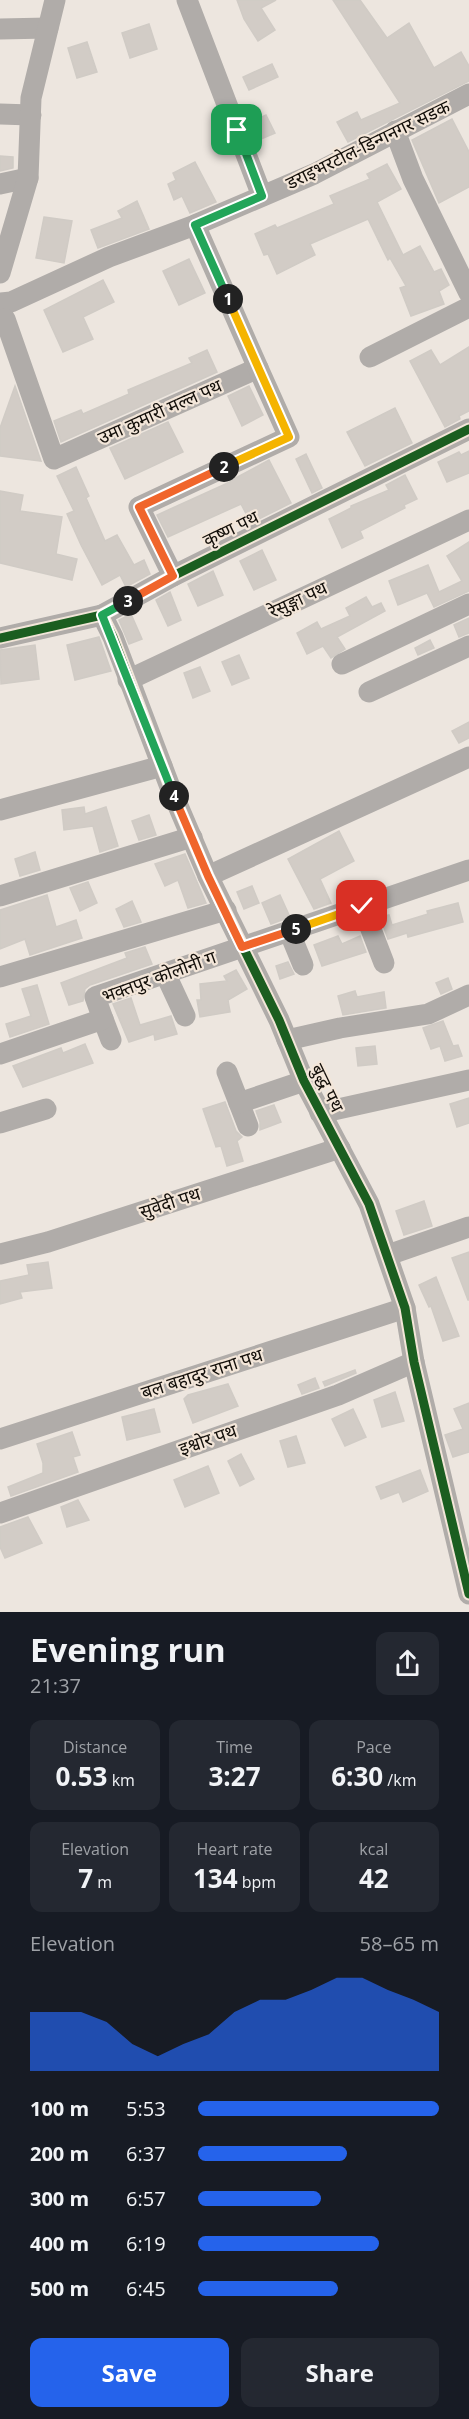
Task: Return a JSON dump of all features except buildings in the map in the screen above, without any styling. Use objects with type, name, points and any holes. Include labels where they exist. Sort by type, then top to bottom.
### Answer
[{"type":"street","points":[[0,273],[28,178],[31,98],[55,0]]},
{"type":"street","points":[[187,0],[262,196]]},
{"type":"street","points":[[0,29],[48,28]]},
{"type":"street","name":"डराइभरटोल-डिन्गनगर सडक","points":[[5,308],[109,257],[195,225],[314,174],[395,130],[469,94]]},
{"type":"street","points":[[0,114],[31,115]]},
{"type":"street","points":[[395,130],[413,179],[464,271],[469,293]]},
{"type":"street","points":[[0,184],[28,178]]},
{"type":"street","points":[[173,576],[139,507],[289,437],[195,225]]},
{"type":"street","points":[[370,357],[469,307]]},
{"type":"street","points":[[0,339],[5,308]]},
{"type":"street","name":"उमा कुमारी मल्ल पथ","points":[[5,308],[54,459],[258,368]]},
{"type":"street","name":"कृष्ण पथ","points":[[0,638],[102,615],[173,576],[469,429]]},
{"type":"street","name":"रेसुङ्गा पथ","points":[[128,680],[469,520]]},
{"type":"street","points":[[342,664],[469,604]]},
{"type":"street","name":"बुद्ध पथ","points":[[102,615],[113,637],[162,766],[208,876],[279,1020],[304,1081],[369,1204],[405,1308],[414,1362],[461,1524],[469,1594]]},
{"type":"street","points":[[369,692],[469,646]]},
{"type":"street","points":[[208,876],[469,757]]},
{"type":"street","points":[[0,810],[162,766]]},
{"type":"street","points":[[0,896],[192,837]]},
{"type":"street","name":"भक्तपुर कोलोनी ग","points":[[0,1054],[103,1019],[95,998],[469,870]]},
{"type":"street","points":[[362,906],[384,963]]},
{"type":"street","points":[[0,977],[226,910]]},
{"type":"street","points":[[289,931],[303,965]]},
{"type":"street","points":[[165,973],[185,1016]]},
{"type":"street","points":[[287,1040],[340,1028],[428,1014],[469,996]]},
{"type":"street","points":[[103,1019],[111,1040]]},
{"type":"street","points":[[227,1072],[248,1126]]},
{"type":"street","points":[[320,1113],[469,1080]]},
{"type":"street","points":[[239,1103],[304,1081]]},
{"type":"street","points":[[0,1123],[46,1108]]},
{"type":"street","name":"सुवेदी पथ","points":[[0,1254],[48,1242],[340,1148]]},
{"type":"street","points":[[388,1255],[469,1227]]},
{"type":"street","name":"बल बहादुर राना पथ","points":[[0,1439],[405,1308]]},
{"type":"street","name":"इश्वोर पथ","points":[[0,1513],[338,1395],[414,1362]]},
{"type":"cycle path","points":[[0,638],[102,615],[173,576],[469,429]]},
{"type":"cycle path","points":[[102,615],[113,637],[170,787],[208,876],[279,1020],[304,1081],[369,1204],[405,1308],[414,1362],[469,1594]]},
{"type":"route","points":[[237,130],[262,196],[195,225],[289,437],[139,507],[173,576],[102,615],[113,637],[170,787],[208,876],[242,947],[362,906]]}]
